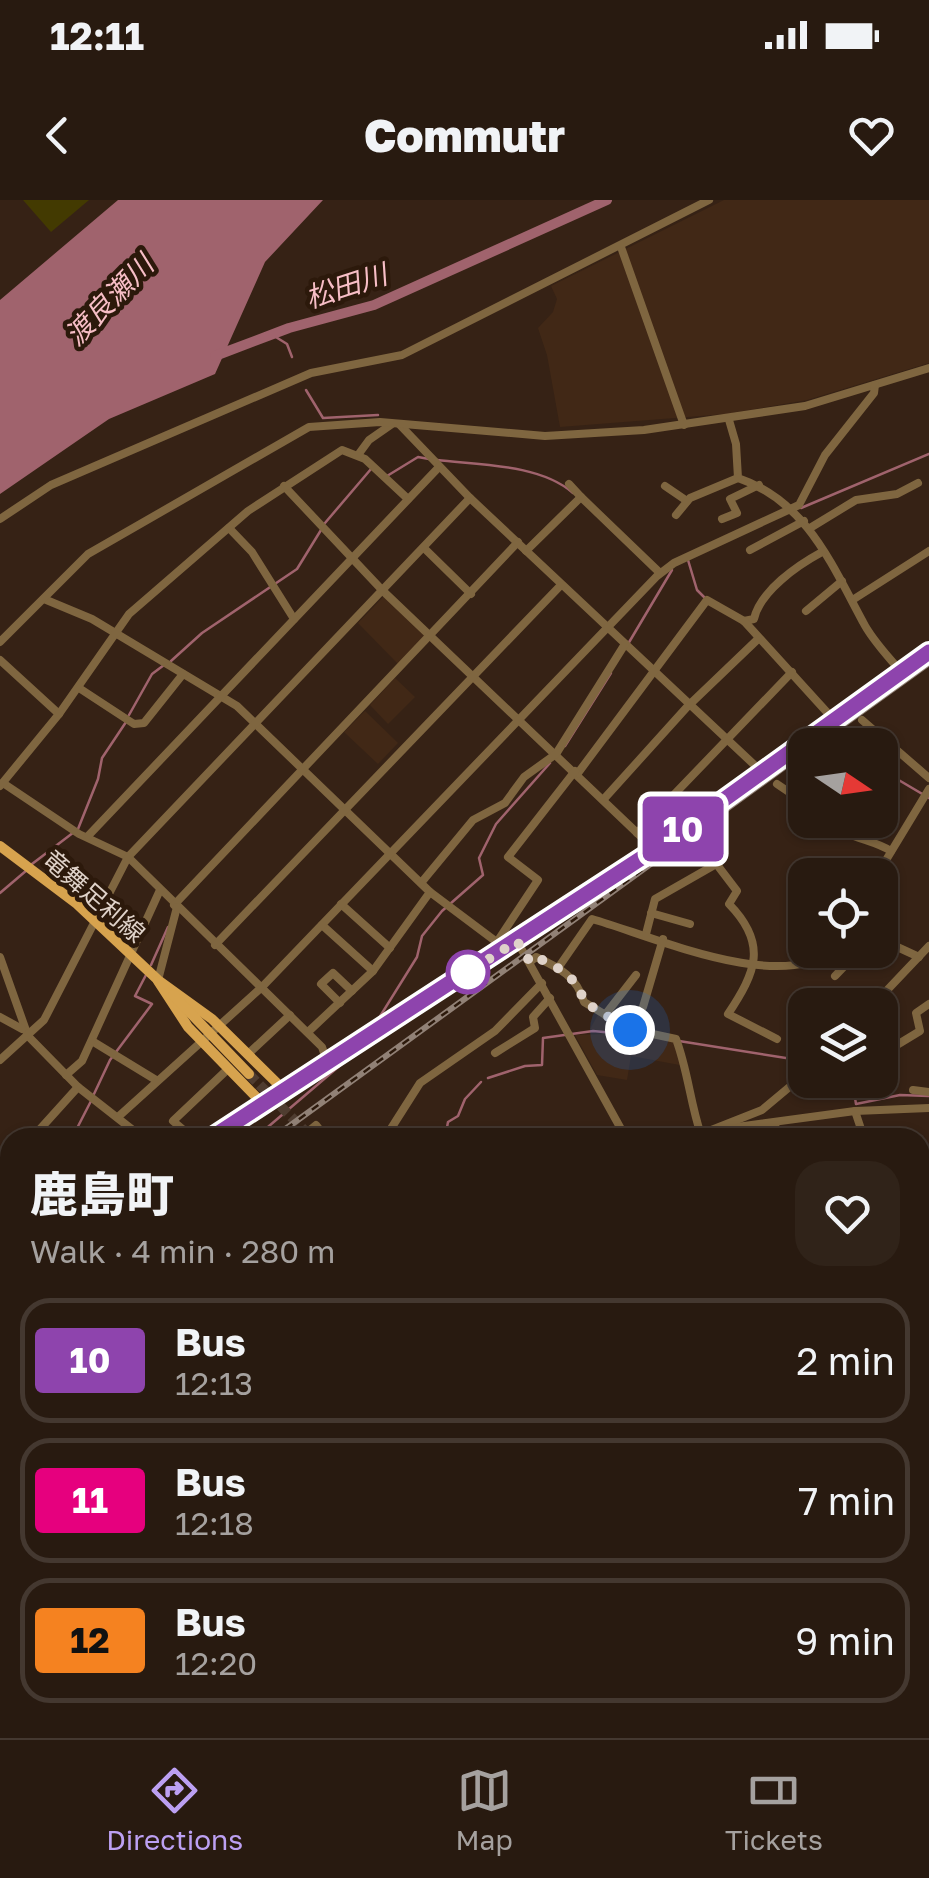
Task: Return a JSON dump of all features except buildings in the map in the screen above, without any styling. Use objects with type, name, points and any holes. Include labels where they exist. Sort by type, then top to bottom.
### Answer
[{"type":"main road","points":[[226,1128],[501,945],[517,941],[654,850],[929,652]]},
{"type":"main road","name":"竜舞足利線","points":[[0,846],[94,919],[158,980],[209,1032],[229,1068],[263,1104]]},
{"type":"main road","name":"竜舞足利線","points":[[158,980],[209,1032],[248,1054],[284,1090]]},
{"type":"main road","points":[[209,1032],[249,1074]]},
{"type":"street","points":[[0,519],[52,485],[311,373],[402,355],[709,200]]},
{"type":"street","points":[[622,247],[684,426]]},
{"type":"street","points":[[0,642],[101,546],[302,430],[318,425],[396,424],[545,436],[684,426],[805,406],[929,368]]},
{"type":"street","points":[[118,1117],[262,987],[660,573],[674,562],[803,500],[825,455],[874,393],[875,385]]},
{"type":"street","points":[[729,420],[736,444],[738,478]]},
{"type":"street","points":[[358,455],[368,440],[396,424]]},
{"type":"street","points":[[396,424],[763,772]]},
{"type":"street","points":[[4,782],[59,714],[129,614],[284,486],[337,450],[358,455],[408,499]]},
{"type":"street","points":[[88,836],[438,467]]},
{"type":"street","points":[[676,515],[687,501],[738,478],[760,486],[793,508],[808,524],[854,599],[863,622],[900,672]]},
{"type":"street","points":[[750,550],[856,500],[897,494],[918,483]]},
{"type":"street","points":[[569,484],[660,573]]},
{"type":"street","points":[[284,486],[384,591],[654,850]]},
{"type":"street","points":[[665,486],[687,501]]},
{"type":"street","points":[[722,519],[736,513],[730,499],[760,486]]},
{"type":"street","points":[[526,551],[581,497]]},
{"type":"street","points":[[0,1060],[52,1006],[128,857],[470,498]]},
{"type":"street","points":[[230,528],[252,552],[294,619]]},
{"type":"street","points":[[158,980],[175,906],[518,542]]},
{"type":"street","points":[[424,548],[471,594]]},
{"type":"street","points":[[854,599],[929,551]]},
{"type":"street","points":[[744,620],[754,618],[756,609],[786,572],[822,552]]},
{"type":"street","points":[[806,611],[842,581]]},
{"type":"street","points":[[215,945],[562,585]]},
{"type":"street","points":[[44,598],[92,619],[114,636],[221,695],[430,892],[501,945],[538,880],[508,857],[707,600],[744,620],[834,720]]},
{"type":"street","points":[[603,800],[690,703],[758,639]]},
{"type":"street","points":[[421,883],[473,820],[505,802],[524,777],[556,754],[626,646]]},
{"type":"street","points":[[0,660],[59,714]]},
{"type":"street","points":[[637,833],[792,672]]},
{"type":"street","points":[[78,688],[134,724],[144,724],[183,674]]},
{"type":"street","points":[[862,720],[929,778]]},
{"type":"street","points":[[0,769],[4,782],[128,857],[308,1032],[322,1047],[327,1062]]},
{"type":"street","points":[[777,784],[788,792]]},
{"type":"street","points":[[887,858],[929,789]]},
{"type":"street","points":[[869,838],[891,851]]},
{"type":"street","points":[[702,845],[737,891],[729,904],[752,930],[753,976],[728,1014],[777,1039]]},
{"type":"street","points":[[646,934],[655,899],[718,863]]},
{"type":"street","points":[[66,1075],[82,1060],[92,1041],[160,890]]},
{"type":"street","points":[[308,1032],[372,971],[430,892]]},
{"type":"street","points":[[342,904],[390,948]]},
{"type":"street","points":[[651,913],[690,924]]},
{"type":"street","points":[[558,968],[592,920],[752,965],[788,966]]},
{"type":"street","points":[[322,925],[372,971]]},
{"type":"street","points":[[630,1030],[643,1007],[663,939]]},
{"type":"street","points":[[517,941],[621,1128]]},
{"type":"street","points":[[890,988],[925,954],[898,945]]},
{"type":"street","points":[[0,957],[26,1033]]},
{"type":"street","points":[[530,962],[536,957],[558,968],[581,987],[584,1002],[630,1030],[676,1039],[689,1073],[695,1128]]},
{"type":"street","points":[[835,976],[843,968]]},
{"type":"street","points":[[340,1003],[321,984],[334,974],[352,991]]},
{"type":"street","points":[[605,1015],[636,975]]},
{"type":"street","points":[[391,1128],[420,1083],[495,1031],[542,983]]},
{"type":"street","points":[[495,1054],[535,1028],[533,1017],[550,998]]},
{"type":"street","points":[[898,1045],[920,1031],[916,1013],[929,1004]]},
{"type":"street","points":[[248,1054],[290,1015]]},
{"type":"street","points":[[0,1017],[26,1033],[78,1087],[132,1128]]},
{"type":"street","points":[[92,1041],[156,1080]]},
{"type":"street","points":[[181,1128],[172,1121],[229,1068]]},
{"type":"street","points":[[41,1128],[78,1087]]},
{"type":"street","points":[[722,1128],[772,1104],[788,1089]]},
{"type":"street","points":[[913,1090],[929,1092]]},
{"type":"street","points":[[722,1128],[774,1124],[855,1110],[928,1108],[929,1117]]},
{"type":"street","points":[[855,1110],[861,1128]]},
{"type":"street","points":[[774,1124],[776,1128]]},
{"type":"shaded area","points":[[23,200],[89,200],[51,232]]},
{"type":"shaded area","points":[[724,200],[929,200],[929,363],[807,400],[726,414],[560,427],[538,328],[553,312],[557,299],[551,286]]},
{"type":"shaded area","points":[[384,596],[425,636],[399,665],[358,623]]},
{"type":"shaded area","points":[[395,678],[415,697],[388,724],[370,705]]},
{"type":"shaded area","points":[[365,711],[398,743],[378,764],[344,732]]},
{"type":"shaded area","points":[[599,1013],[633,1033],[675,1040],[685,1066],[631,1056],[627,1080],[597,1075],[575,1035],[602,1034],[590,1029]]},
{"type":"water","name":"渡良瀬川","points":[[118,200],[323,200],[265,262],[215,374],[109,419],[0,494],[0,300]]},
{"type":"waterway","name":"松田川","points":[[215,356],[289,328],[374,305],[607,200]]},
{"type":"waterway","points":[[271,334],[287,344],[292,357]]},
{"type":"waterway","points":[[306,390],[323,418],[378,415]]},
{"type":"waterway","points":[[801,508],[929,454]]},
{"type":"waterway","points":[[387,476],[418,457],[429,459]]},
{"type":"waterway","points":[[437,460],[527,471],[573,493]]},
{"type":"waterway","points":[[325,523],[371,469]]},
{"type":"waterway","points":[[171,661],[202,633],[297,569],[321,530]]},
{"type":"waterway","points":[[688,560],[697,590],[704,597]]},
{"type":"waterway","points":[[628,644],[672,570]]},
{"type":"waterway","points":[[129,715],[152,674],[164,665]]},
{"type":"waterway","points":[[565,746],[611,673]]},
{"type":"waterway","points":[[32,864],[78,829],[102,758],[126,722]]},
{"type":"waterway","points":[[374,1026],[417,957],[422,936],[442,911],[483,875],[479,858],[496,824],[550,763]]},
{"type":"waterway","points":[[898,780],[929,798]]},
{"type":"waterway","points":[[0,893],[27,870]]},
{"type":"waterway","points":[[151,965],[168,927]]},
{"type":"waterway","points":[[94,1094],[110,1060],[152,1004],[135,996],[147,973]]},
{"type":"waterway","points":[[488,1078],[525,1066],[542,1065],[543,1038],[593,1031],[646,1036]]},
{"type":"waterway","points":[[267,1128],[371,1039]]},
{"type":"waterway","points":[[679,1041],[788,1058]]},
{"type":"waterway","points":[[447,1128],[481,1082]]},
{"type":"waterway","points":[[898,1095],[929,1096]]},
{"type":"waterway","points":[[855,1098],[856,1104],[885,1098]]},
{"type":"waterway","points":[[77,1128],[91,1101]]},
{"type":"tunnel","points":[[249,1074],[302,1128]]},
{"type":"railway","points":[[839,728],[929,663]]},
{"type":"railway","points":[[287,1128],[788,764]]},
{"type":"bus line","name":"10","points":[[226,1128],[654,850],[929,652]]},
{"type":"route","points":[[468,972],[456,980],[517,941],[530,962],[536,957],[558,968],[581,987],[584,1002],[630,1030]]}]
